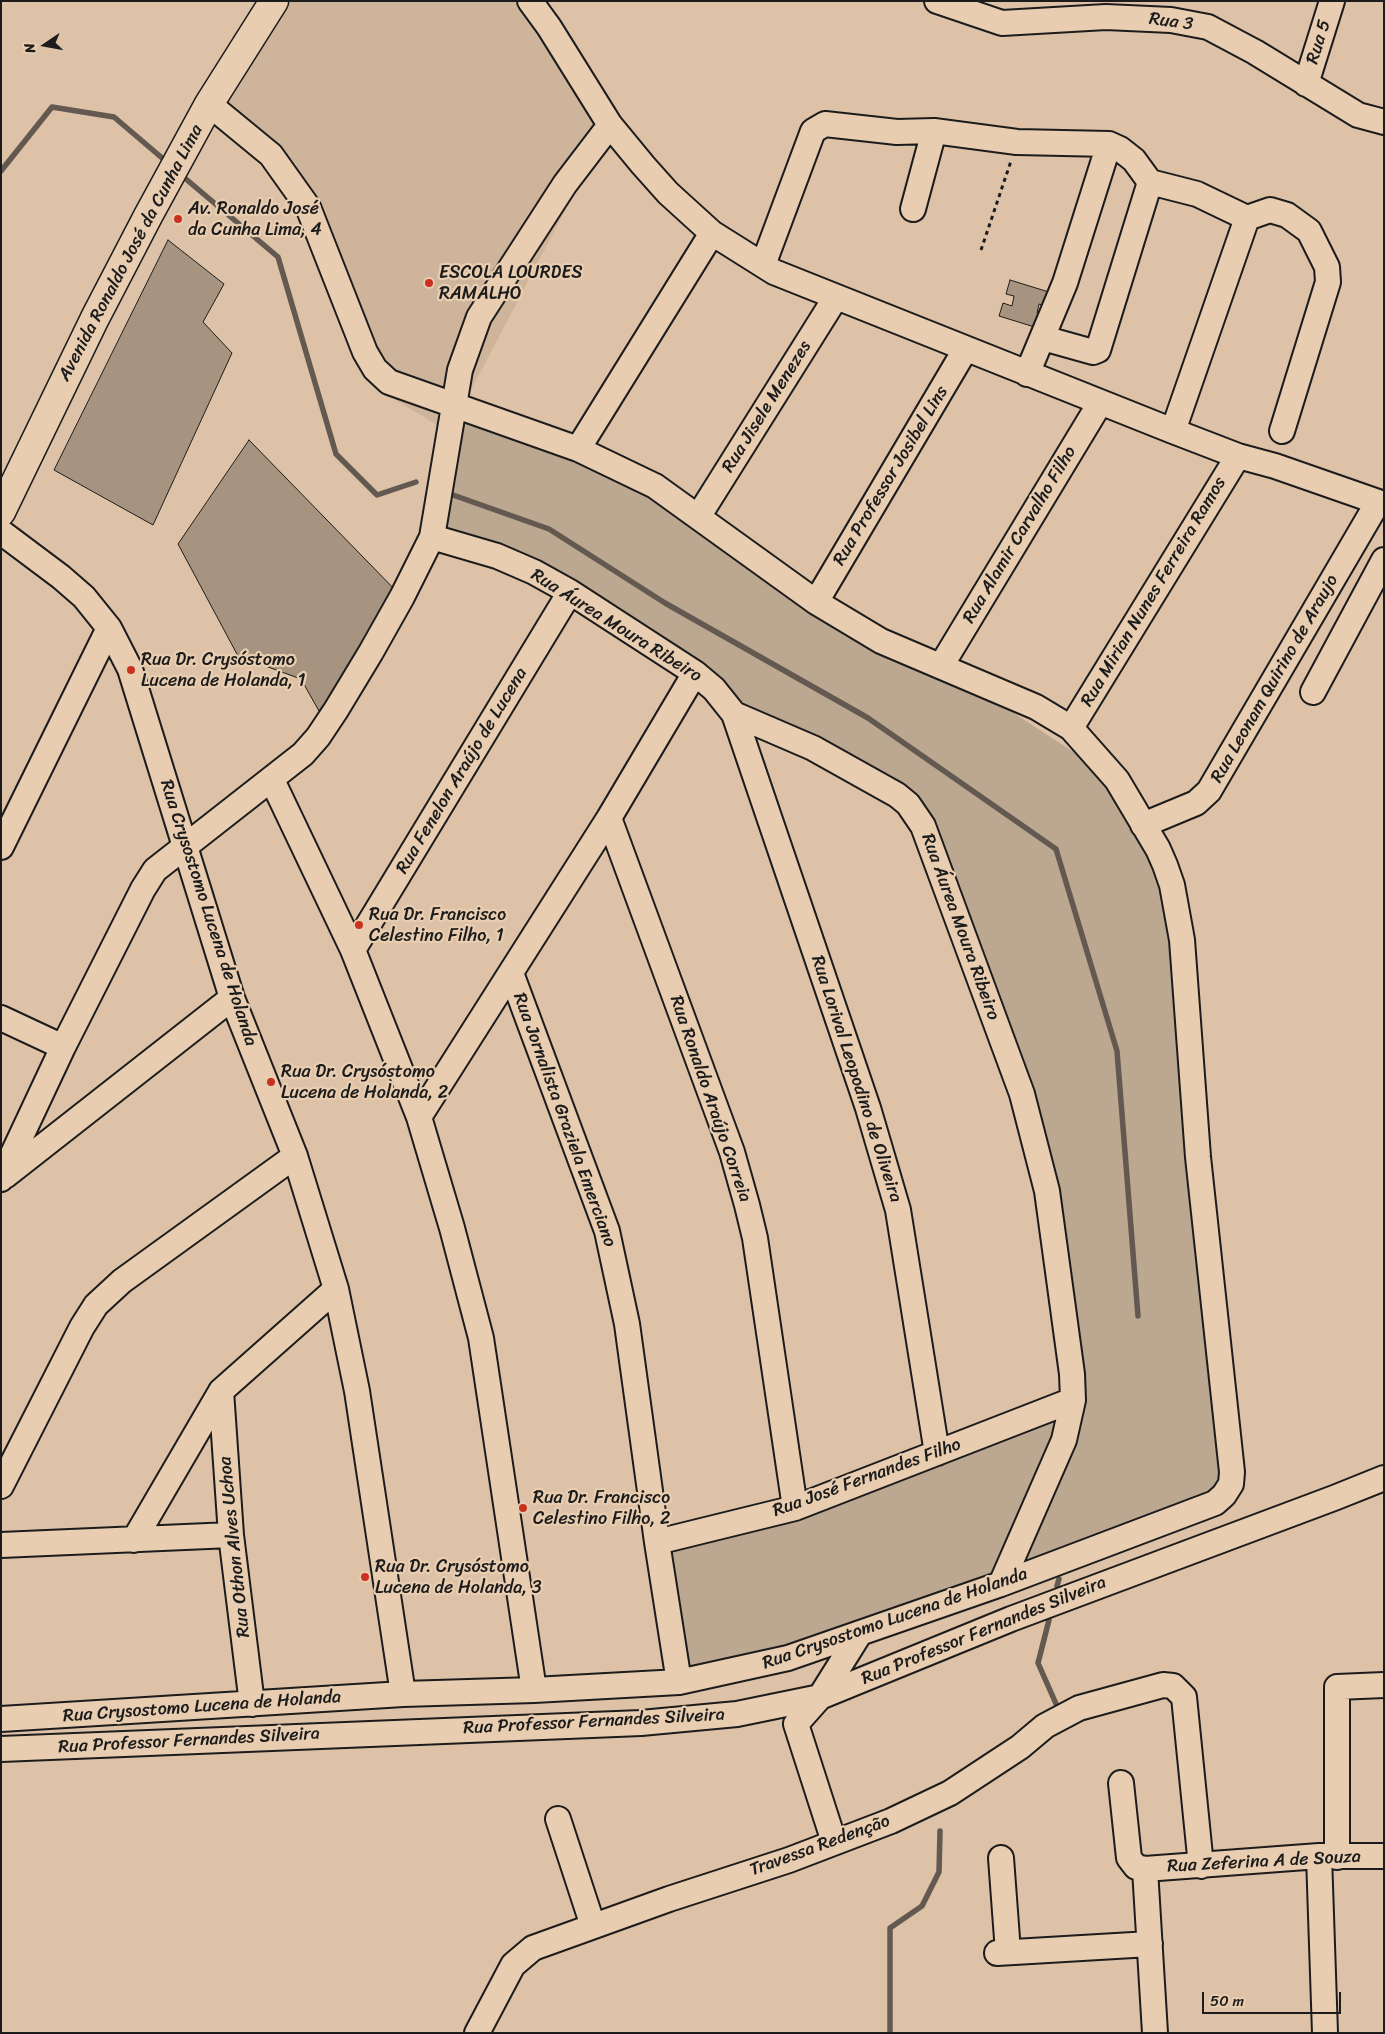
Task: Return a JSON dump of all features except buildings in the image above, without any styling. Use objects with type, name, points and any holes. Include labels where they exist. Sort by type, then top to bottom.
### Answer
[{"type":"main road","name":"Avenida Ronaldo José da Cunha Lima","points":[[1,512],[94,318],[148,216],[209,104],[274,1]]},
{"type":"street","points":[[530,1],[549,27],[610,125],[668,193],[712,233],[774,272],[965,350],[1238,456],[1275,466],[1381,503]]},
{"type":"street","name":"Rua 3","points":[[937,1],[995,22],[1031,11],[1171,20],[1208,28],[1255,52],[1358,115],[1384,122]]},
{"type":"street","name":"Rua 5","points":[[1306,84],[1332,1]]},
{"type":"street","points":[[209,104],[271,155],[308,207],[365,352],[375,369],[389,382],[578,448],[655,486],[816,602],[881,641],[1036,707],[1070,728],[1116,780],[1143,825]]},
{"type":"street","points":[[763,265],[813,131],[818,126],[825,124],[897,132],[934,131],[1017,142],[1109,144],[1120,149],[1134,160],[1150,182],[1197,194],[1247,218],[1270,210],[1287,214],[1309,231],[1327,267],[1328,282],[1282,431]]},
{"type":"street","points":[[1,1179],[63,1047],[143,889],[155,870],[303,754],[318,737],[336,710],[402,597],[432,537],[464,353],[479,317],[565,184],[610,125]]},
{"type":"street","points":[[913,209],[934,131]]},
{"type":"street","points":[[1027,374],[1065,283],[1109,144]]},
{"type":"street","points":[[1043,338],[1093,352],[1098,350],[1150,182]]},
{"type":"street","points":[[1174,431],[1247,218]]},
{"type":"street","points":[[578,448],[712,233]]},
{"type":"street","name":"Rua Jisele Menezes","points":[[698,517],[836,297]]},
{"type":"street","name":"Rua Professor Josibel Lins","points":[[816,602],[965,350]]},
{"type":"street","name":"Rua Alamir Carvalho Filho","points":[[941,666],[1100,403]]},
{"type":"street","name":"Rua Mirian Nunes Ferreira Ramos","points":[[1070,728],[1238,456]]},
{"type":"street","name":"Rua Leonam Quirino de Araujo","points":[[1143,825],[1196,803],[1209,790],[1381,503]]},
{"type":"street","name":"Rua Crysostomo Lucena de Holanda","points":[[1,532],[61,577],[84,597],[109,628],[130,669],[232,998],[295,1156],[336,1289],[357,1391],[403,1694]]},
{"type":"street","name":"Rua Áurea Moura Ribeiro","points":[[432,537],[497,556],[534,572],[570,592],[696,673],[714,689],[734,714],[813,748],[897,795],[908,804],[923,826],[1022,1094],[1047,1191],[1072,1374],[1074,1400],[1064,1440],[1001,1584]]},
{"type":"street","points":[[1313,692],[1384,560]]},
{"type":"street","name":"Rua Fenelon Araújo de Lucena","points":[[353,950],[570,592]]},
{"type":"street","points":[[1,847],[109,628]]},
{"type":"street","points":[[419,1117],[609,818],[696,673]]},
{"type":"street","name":"Rua Lorival Leopodino de Oliveira","points":[[734,714],[868,1108],[898,1210],[937,1453]]},
{"type":"street","points":[[272,780],[353,950],[419,1117],[481,1338],[534,1690]]},
{"type":"street","name":"Rua Ronaldo Araújo Correia","points":[[609,818],[732,1152],[747,1205],[755,1238],[795,1508]]},
{"type":"street","name":"Rua Crysostomo Lucena de Holanda","points":[[1,1720],[403,1694],[534,1690],[680,1682],[788,1658],[1001,1584],[1215,1503],[1224,1495],[1231,1484],[1232,1472],[1198,1157],[1182,940],[1172,885],[1158,849],[1143,825]]},
{"type":"street","name":"Rua Jornalista Graziela Emerciano","points":[[511,974],[608,1231],[627,1324],[657,1542],[680,1682]]},
{"type":"street","points":[[1,1179],[232,998]]},
{"type":"street","points":[[1,1018],[63,1047]]},
{"type":"street","points":[[1,1486],[82,1327],[96,1306],[122,1281],[295,1156]]},
{"type":"street","points":[[134,1540],[221,1390],[336,1289]]},
{"type":"street","name":"Rua Othon Alves Uchoa","points":[[221,1390],[231,1535],[252,1704]]},
{"type":"street","name":"Rua José Fernandes Filho","points":[[657,1542],[795,1508],[1074,1400]]},
{"type":"street","name":"Rua Professor Fernandes Silveira","points":[[1,1750],[641,1723],[737,1714],[820,1697],[1011,1619],[1384,1478]]},
{"type":"street","points":[[1,1545],[231,1535]]},
{"type":"street","points":[[834,1842],[796,1724],[820,1697],[860,1633]]},
{"type":"street","name":"Travessa Redenção","points":[[478,2033],[513,1965],[533,1948],[669,1899],[789,1860],[891,1821],[950,1793],[1020,1746],[1045,1726],[1079,1708],[1163,1685],[1173,1686],[1184,1697],[1201,1866]]},
{"type":"street","points":[[1324,2033],[1328,1856],[1337,1687],[1384,1685]]},
{"type":"street","points":[[1121,1783],[1129,1858],[1136,1867],[1145,1869],[1155,2033]]},
{"type":"street","points":[[558,1819],[593,1926]]},
{"type":"street","name":"Rua Zeferina A de Souza","points":[[1145,1869],[1328,1856],[1384,1856]]},
{"type":"street","points":[[1001,1858],[1002,1953],[1150,1944]]},
{"type":"path","points":[[981,250],[1017,142]]},
{"type":"shaded area","name":"ESCOLA LOURDES RAMALHO","points":[[274,1],[530,1],[610,125],[449,432],[372,386],[290,180],[209,104]]},
{"type":"shaded area","points":[[454,404],[698,517],[941,666],[1117,780],[1179,922],[1224,1495],[1001,1584],[679,1682],[657,1542],[795,1508],[1069,1401],[1047,1191],[923,826],[897,795],[734,714],[570,592],[432,537]]},
{"type":"waterway","points":[[1,171],[52,107],[114,117],[168,163]]},
{"type":"waterway","points":[[180,174],[278,257],[336,454],[377,495],[416,482]]},
{"type":"waterway","points":[[453,495],[549,529],[665,603],[868,718],[1056,849],[1117,1051],[1138,1316]]},
{"type":"waterway","points":[[1057,1586],[1059,1579]]},
{"type":"waterway","points":[[1049,1620],[1038,1663],[1057,1706]]},
{"type":"waterway","points":[[890,2033],[890,1928],[922,1906],[939,1872],[940,1831]]},
{"type":"place","name":"Av. Ronaldo José da Cunha Lima, 4","points":[[178,219]]},
{"type":"place","name":"ESCOLA LOURDES RAMALHO","points":[[429,283]]},
{"type":"place","name":"Rua Dr. Crysóstomo Lucena de Holanda, 1","points":[[131,670]]},
{"type":"place","name":"Rua Dr. Francisco Celestino Filho, 1","points":[[359,925]]},
{"type":"place","name":"Rua Dr. Crysóstomo Lucena de Holanda, 2","points":[[271,1082]]},
{"type":"place","name":"Rua Dr. Francisco Celestino Filho, 2","points":[[523,1508]]},
{"type":"place","name":"Rua Dr. Crysóstomo Lucena de Holanda, 3","points":[[365,1577]]}]
